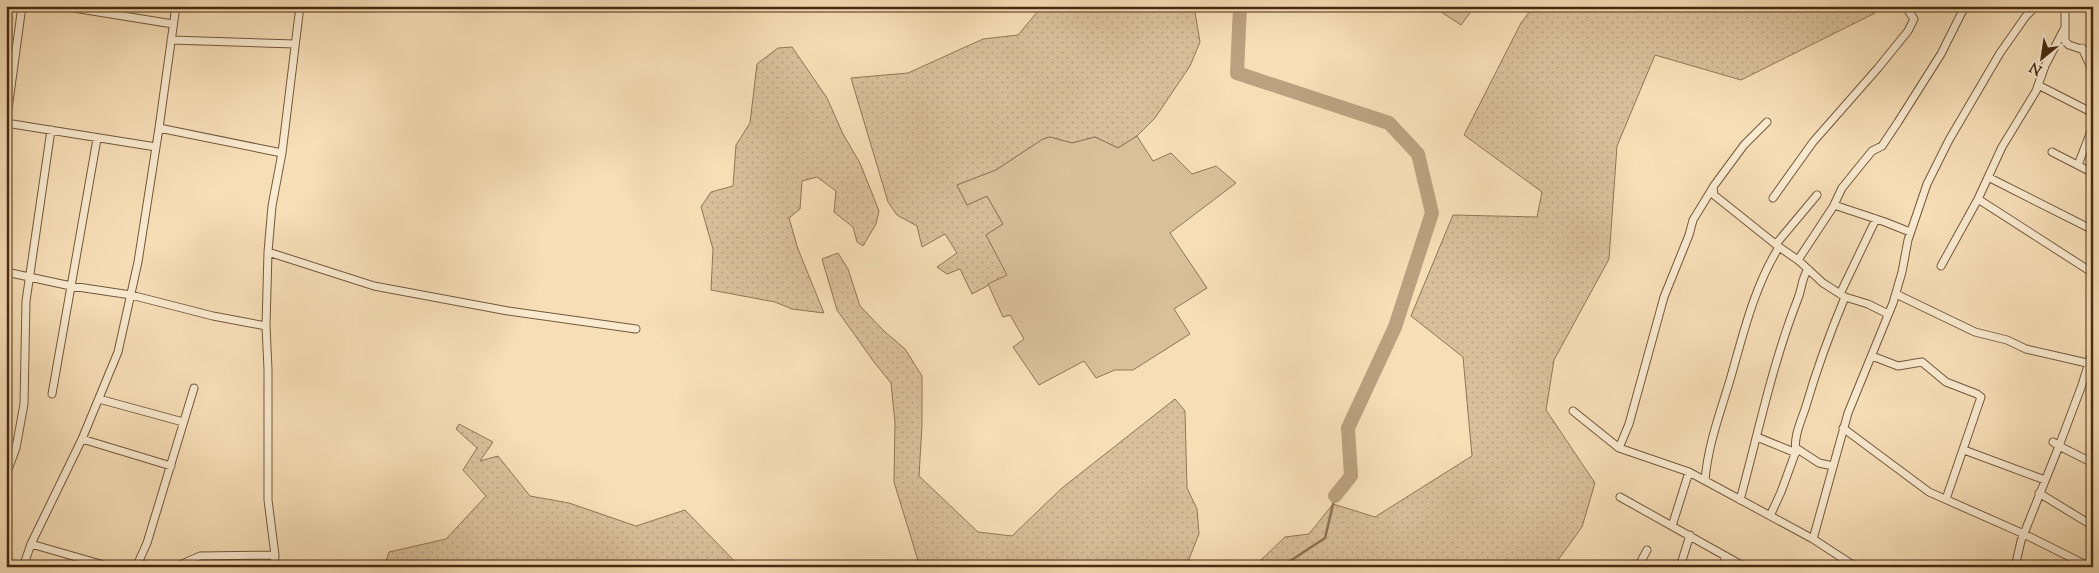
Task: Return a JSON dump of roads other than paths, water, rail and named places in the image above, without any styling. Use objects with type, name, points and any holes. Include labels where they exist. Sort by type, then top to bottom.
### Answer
[{"type":"street","points":[[22,6],[6,123],[156,147]]},
{"type":"street","points":[[61,6],[112,10],[173,24]]},
{"type":"street","points":[[23,567],[31,544],[82,439],[118,352],[138,262],[176,6]]},
{"type":"street","points":[[274,567],[275,555],[268,500],[268,369],[266,326],[268,252],[272,206],[282,153],[300,6]]},
{"type":"street","points":[[1773,198],[1830,121],[1878,68],[1908,31],[1914,19],[1905,6]]},
{"type":"street","points":[[1798,260],[1834,205],[1842,188],[1872,151],[1882,146],[1898,122],[1941,54],[1965,6]]},
{"type":"street","points":[[1813,540],[1844,428],[1896,294],[1910,232],[1928,184],[1949,140],[2000,53],[2026,16],[2036,6]]},
{"type":"street","points":[[2065,6],[2064,38],[2067,43],[2093,53]]},
{"type":"street","points":[[1941,266],[1978,198],[2002,147],[2038,85],[2045,66],[2064,31]]},
{"type":"street","points":[[171,40],[295,44]]},
{"type":"street","points":[[2082,48],[2093,72]]},
{"type":"street","points":[[2038,85],[2093,112]]},
{"type":"street","points":[[1619,448],[1629,424],[1664,297],[1689,235],[1692,220],[1744,145],[1767,122]]},
{"type":"street","points":[[2078,165],[2093,126]]},
{"type":"street","points":[[159,128],[282,153]]},
{"type":"street","points":[[6,475],[16,448],[24,404],[26,301],[51,130]]},
{"type":"street","points":[[52,394],[97,138]]},
{"type":"street","points":[[2052,152],[2093,173]]},
{"type":"street","points":[[1988,177],[2093,230]]},
{"type":"street","points":[[1712,189],[1714,194],[1777,245],[1843,295],[1888,314]]},
{"type":"street","points":[[1705,480],[1707,458],[1717,421],[1750,314],[1777,245],[1817,195]]},
{"type":"street","points":[[1978,198],[2093,273]]},
{"type":"street","points":[[1834,205],[1910,232]]},
{"type":"street","points":[[1770,516],[1796,450],[1799,430],[1817,367],[1843,295],[1876,219]]},
{"type":"street","points":[[268,252],[374,286],[508,311],[636,329]]},
{"type":"street","points":[[1740,500],[1786,330],[1800,296],[1801,280],[1808,270]]},
{"type":"street","points":[[6,272],[71,286],[131,295],[213,316],[266,326]]},
{"type":"street","points":[[1896,294],[1975,332],[2006,340],[2026,349],[2088,363]]},
{"type":"street","points":[[2015,567],[2024,534],[2045,480],[2056,444],[2082,385],[2093,349]]},
{"type":"street","points":[[1872,356],[1898,366],[1922,362],[1946,382],[1980,395],[1981,400],[1946,499]]},
{"type":"street","points":[[152,567],[138,563],[147,543],[194,388]]},
{"type":"street","points":[[99,399],[183,422]]},
{"type":"street","points":[[1573,411],[1619,448],[1689,472],[1705,480],[1813,540],[1856,567]]},
{"type":"street","points":[[1844,428],[1929,492],[2024,534],[2090,567]]},
{"type":"street","points":[[1757,437],[1796,450],[1820,463],[1833,466]]},
{"type":"street","points":[[82,439],[171,466]]},
{"type":"street","points":[[2056,444],[2093,463]]},
{"type":"street","points":[[1964,450],[2045,480]]},
{"type":"street","points":[[1672,526],[1689,472]]},
{"type":"street","points":[[2039,493],[2093,526]]},
{"type":"street","points":[[1620,497],[1745,567]]},
{"type":"street","points":[[1680,567],[1690,535]]},
{"type":"street","points":[[31,544],[111,567]]},
{"type":"street","points":[[1638,567],[1647,550]]},
{"type":"street","points":[[175,567],[200,556],[275,555]]},
{"type":"street","points":[[1722,567],[1726,556]]},
{"type":"waterway","points":[[1240,6],[1237,73],[1389,123],[1418,154],[1432,213],[1395,327],[1348,428],[1351,476],[1335,496]]},
{"type":"waterway","points":[[1281,567],[1325,538],[1335,496]]}]
